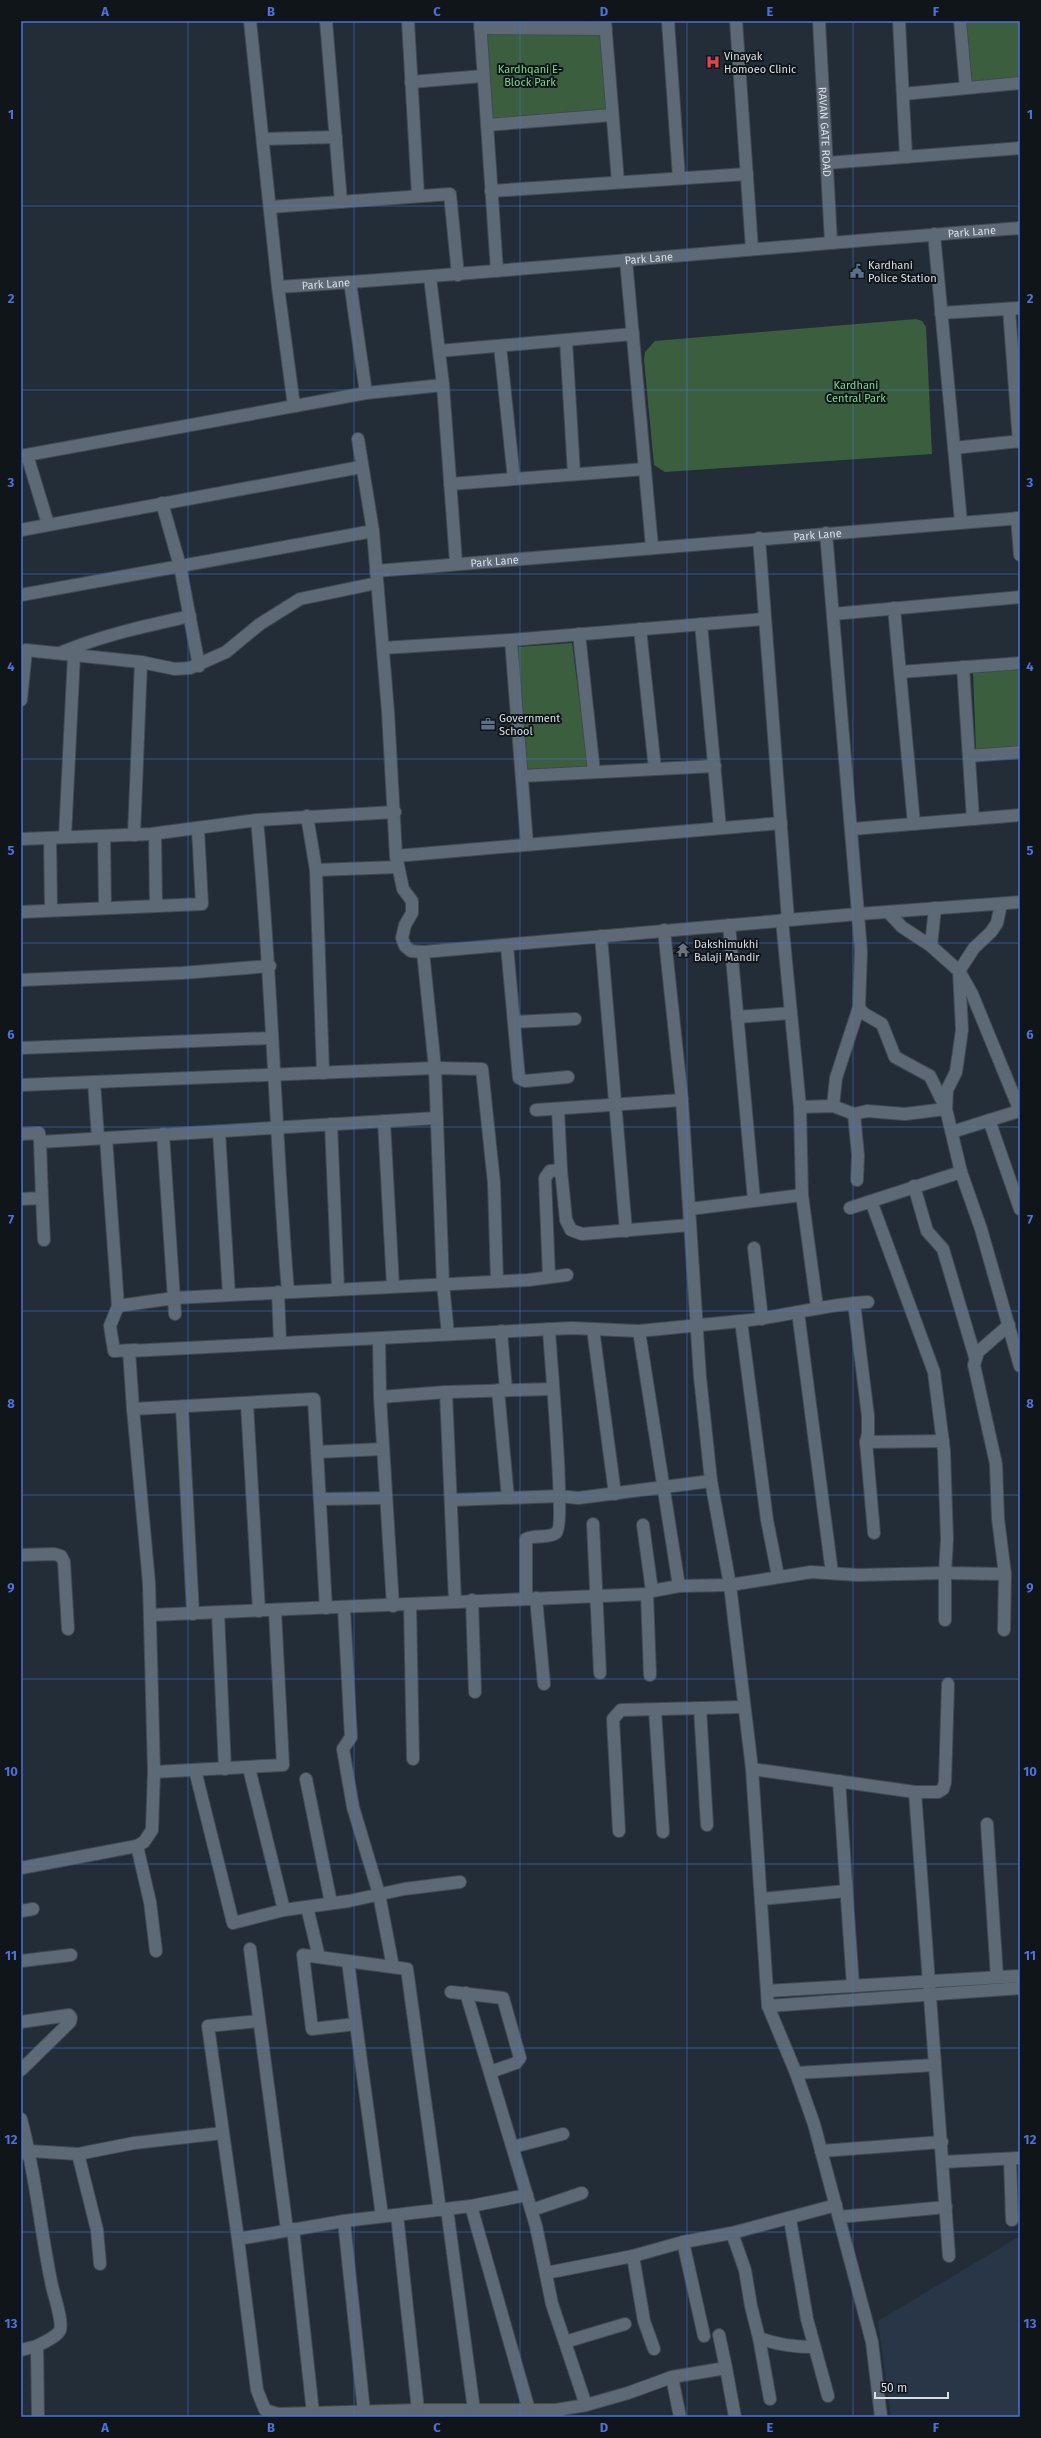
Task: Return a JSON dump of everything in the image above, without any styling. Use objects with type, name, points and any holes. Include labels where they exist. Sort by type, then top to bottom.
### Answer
[{"type":"street","points":[[250,21],[278,287],[294,406]]},
{"type":"street","points":[[326,21],[341,202]]},
{"type":"street","points":[[408,21],[418,196]]},
{"type":"street","points":[[668,21],[679,178]]},
{"type":"street","points":[[736,21],[752,249]]},
{"type":"street","name":"RAVAN GATE ROAD","points":[[819,21],[831,242]]},
{"type":"street","points":[[898,21],[906,157]]},
{"type":"street","points":[[960,21],[966,88]]},
{"type":"street","points":[[497,271],[480,24],[606,25],[618,182]]},
{"type":"street","points":[[411,82],[483,76]]},
{"type":"street","points":[[903,94],[1020,83]]},
{"type":"street","points":[[487,125],[612,116]]},
{"type":"street","points":[[263,139],[336,136]]},
{"type":"street","points":[[827,163],[1020,148]]},
{"type":"street","points":[[491,191],[747,174]]},
{"type":"street","points":[[270,207],[450,194],[458,274]]},
{"type":"street","name":"Park Lane","points":[[278,287],[430,277],[831,242],[1020,228]]},
{"type":"street","points":[[934,234],[961,522]]},
{"type":"street","points":[[626,260],[652,547]]},
{"type":"street","points":[[430,277],[443,385],[456,562]]},
{"type":"street","points":[[350,282],[366,393]]},
{"type":"street","points":[[941,313],[1015,308],[1019,441],[954,448]]},
{"type":"street","points":[[438,351],[633,334]]},
{"type":"street","points":[[566,340],[574,474]]},
{"type":"street","points":[[500,346],[514,479]]},
{"type":"street","points":[[48,524],[24,456],[366,393],[443,385]]},
{"type":"street","points":[[358,439],[361,468],[373,531],[395,812],[397,862],[403,889],[412,901],[412,913],[405,925],[402,938],[405,946],[411,951],[423,952],[507,946],[664,930],[1020,902]]},
{"type":"street","points":[[21,530],[162,503],[361,468]]},
{"type":"street","points":[[450,484],[645,469]]},
{"type":"street","points":[[21,700],[24,646],[59,653],[141,662],[175,669],[199,666],[180,566],[162,503]]},
{"type":"street","points":[[1018,518],[1020,555]]},
{"type":"street","name":"Park Lane","points":[[199,666],[226,652],[260,624],[300,599],[376,577],[456,562],[1018,518]]},
{"type":"street","points":[[21,595],[373,531]]},
{"type":"street","points":[[826,533],[852,829],[861,951],[859,1007],[836,1078],[833,1106]]},
{"type":"street","points":[[759,538],[781,823],[791,1013],[800,1107],[802,1195],[817,1308]]},
{"type":"street","points":[[833,614],[1020,597]]},
{"type":"street","points":[[894,608],[914,824]]},
{"type":"street","points":[[59,653],[88,641],[122,631],[190,616]]},
{"type":"street","points":[[383,648],[511,640],[765,619]]},
{"type":"street","points":[[701,624],[720,828]]},
{"type":"street","points":[[640,629],[655,769]]},
{"type":"street","points":[[579,634],[594,772]]},
{"type":"street","points":[[511,640],[527,844]]},
{"type":"street","points":[[65,837],[74,655]]},
{"type":"street","points":[[134,835],[141,662]]},
{"type":"street","points":[[900,672],[1020,663]]},
{"type":"street","points":[[963,667],[973,819]]},
{"type":"street","points":[[969,756],[1020,752]]},
{"type":"street","points":[[522,776],[715,766]]},
{"type":"street","points":[[21,839],[155,834],[257,820],[395,812]]},
{"type":"street","points":[[852,829],[1020,815]]},
{"type":"street","points":[[307,816],[316,870],[323,1073]]},
{"type":"street","points":[[257,820],[270,966],[271,1038],[278,1128],[283,1292],[280,1342]]},
{"type":"street","points":[[316,870],[397,862],[527,844],[781,823]]},
{"type":"street","points":[[21,912],[202,904],[198,829]]},
{"type":"street","points":[[155,834],[156,906]]},
{"type":"street","points":[[104,836],[105,908]]},
{"type":"street","points":[[50,838],[51,910]]},
{"type":"street","points":[[946,1108],[947,1090],[956,1072],[962,1030],[959,971],[974,948],[991,932],[997,923],[1001,904]]},
{"type":"street","points":[[931,946],[935,908]]},
{"type":"street","points":[[888,912],[902,927],[931,946],[959,971],[972,994],[1009,1081],[1020,1111],[952,1132]]},
{"type":"street","points":[[729,925],[754,1200]]},
{"type":"street","points":[[664,930],[682,1100],[690,1209],[696,1326],[711,1481],[730,1584],[752,1769],[768,2006],[796,2073],[821,2151],[838,2211],[872,2342],[881,2417]]},
{"type":"street","points":[[601,936],[614,1105],[626,1231]]},
{"type":"street","points":[[507,946],[517,1065],[521,1080],[568,1077]]},
{"type":"street","points":[[423,952],[435,1068],[443,1284],[448,1334]]},
{"type":"street","points":[[21,980],[182,973],[270,966]]},
{"type":"street","points":[[859,1007],[863,1013],[882,1024],[893,1053],[900,1062],[930,1076],[946,1108],[961,1172],[981,1228],[1020,1366]]},
{"type":"street","points":[[737,1017],[791,1013]]},
{"type":"street","points":[[514,1022],[575,1019]]},
{"type":"street","points":[[21,1048],[271,1038]]},
{"type":"street","points":[[21,1085],[275,1076],[435,1068],[482,1069],[484,1072],[494,1183],[498,1282]]},
{"type":"street","points":[[94,1082],[102,1138],[118,1306],[110,1326],[114,1351],[280,1342],[379,1339],[549,1329],[639,1331],[762,1319],[817,1308],[868,1302]]},
{"type":"street","points":[[536,1110],[682,1100]]},
{"type":"street","points":[[800,1107],[833,1106],[854,1114],[867,1111],[905,1114],[946,1108]]},
{"type":"street","points":[[558,1109],[560,1170],[566,1220],[571,1230],[582,1234],[690,1225]]},
{"type":"street","points":[[854,1114],[858,1155],[857,1180]]},
{"type":"street","points":[[40,1142],[437,1118]]},
{"type":"street","points":[[989,1120],[1020,1209]]},
{"type":"street","points":[[384,1121],[393,1286]]},
{"type":"street","points":[[331,1124],[338,1288]]},
{"type":"street","points":[[219,1132],[229,1295]]},
{"type":"street","points":[[21,1134],[39,1133],[44,1240]]},
{"type":"street","points":[[163,1134],[175,1314]]},
{"type":"street","points":[[549,1277],[545,1178],[550,1171],[560,1170]]},
{"type":"street","points":[[850,1208],[961,1172]]},
{"type":"street","points":[[914,1186],[927,1231],[943,1249],[975,1357],[975,1373],[996,1464],[998,1519],[1006,1574],[1004,1630]]},
{"type":"street","points":[[690,1209],[802,1195]]},
{"type":"street","points":[[21,1199],[42,1198]]},
{"type":"street","points":[[871,1201],[934,1372],[943,1441],[948,1540],[945,1573],[945,1620]]},
{"type":"street","points":[[754,1248],[762,1319]]},
{"type":"street","points":[[118,1306],[174,1298],[338,1288],[498,1282],[567,1275]]},
{"type":"street","points":[[854,1303],[868,1416],[868,1434],[866,1442],[874,1534]]},
{"type":"street","points":[[798,1312],[832,1573]]},
{"type":"street","points":[[741,1321],[767,1520],[778,1576]]},
{"type":"street","points":[[975,1357],[981,1348],[1009,1325]]},
{"type":"street","points":[[544,1684],[531,1598],[526,1539],[556,1533],[559,1528],[560,1496],[549,1329]]},
{"type":"street","points":[[593,1329],[597,1370],[615,1494]]},
{"type":"street","points":[[501,1331],[502,1390],[508,1498]]},
{"type":"street","points":[[639,1331],[655,1425],[663,1488],[679,1586]]},
{"type":"street","points":[[379,1339],[380,1397],[393,1606]]},
{"type":"street","points":[[21,1868],[137,1846],[144,1842],[152,1830],[154,1772],[150,1616],[132,1409],[129,1351],[137,1350]]},
{"type":"street","points":[[380,1397],[446,1392],[553,1389]]},
{"type":"street","points":[[446,1392],[456,1601]]},
{"type":"street","points":[[132,1409],[247,1404],[314,1399],[326,1608]]},
{"type":"street","points":[[247,1404],[258,1611]]},
{"type":"street","points":[[182,1407],[192,1614]]},
{"type":"street","points":[[866,1442],[943,1441]]},
{"type":"street","points":[[317,1452],[383,1449]]},
{"type":"street","points":[[451,1500],[560,1496],[578,1498],[711,1481]]},
{"type":"street","points":[[320,1499],[386,1498]]},
{"type":"street","points":[[593,1524],[600,1673]]},
{"type":"street","points":[[643,1525],[649,1593],[650,1675]]},
{"type":"street","points":[[21,1556],[54,1554],[61,1556],[64,1562],[68,1629]]},
{"type":"street","points":[[150,1616],[649,1593],[679,1586],[730,1584],[811,1572],[1006,1574]]},
{"type":"street","points":[[472,1600],[475,1692]]},
{"type":"street","points":[[410,1605],[413,1759]]},
{"type":"street","points":[[344,1608],[351,1737],[343,1749],[355,1814],[379,1894],[393,1967]]},
{"type":"street","points":[[154,1772],[250,1768],[283,1765],[275,1610]]},
{"type":"street","points":[[218,1613],[225,1769]]},
{"type":"street","points":[[752,1769],[915,1792],[938,1792],[943,1789],[948,1684]]},
{"type":"street","points":[[619,1831],[613,1719],[621,1710],[744,1707]]},
{"type":"street","points":[[700,1708],[707,1826]]},
{"type":"street","points":[[655,1710],[663,1832]]},
{"type":"street","points":[[250,1768],[284,1910]]},
{"type":"street","points":[[195,1770],[233,1923],[284,1910],[460,1882]]},
{"type":"street","points":[[306,1780],[331,1903]]},
{"type":"street","points":[[839,1781],[853,1986]]},
{"type":"street","points":[[915,1792],[929,1995],[942,2142],[949,2256]]},
{"type":"street","points":[[987,1824],[997,1977]]},
{"type":"street","points":[[137,1846],[150,1902],[156,1951]]},
{"type":"street","points":[[761,1899],[846,1891]]},
{"type":"street","points":[[307,1907],[319,1957]]},
{"type":"street","points":[[250,1949],[259,2021],[290,2230],[313,2413]]},
{"type":"street","points":[[21,1961],[71,1955]]},
{"type":"street","points":[[356,2024],[312,2029],[303,1955],[407,1969],[474,2410]]},
{"type":"street","points":[[348,1961],[382,2216]]},
{"type":"street","points":[[767,1991],[1020,1976]]},
{"type":"street","points":[[768,2006],[1020,1988]]},
{"type":"street","points":[[451,1992],[498,1996],[503,1998],[520,2058],[516,2063],[490,2072]]},
{"type":"street","points":[[466,1993],[532,2210],[552,2304],[586,2405]]},
{"type":"street","points":[[21,2022],[69,2015],[71,2018],[70,2022],[21,2068]]},
{"type":"street","points":[[259,2021],[208,2026],[260,2401],[265,2410],[278,2414],[418,2410],[530,2410],[557,2413],[628,2394],[672,2377],[726,2368]]},
{"type":"street","points":[[796,2073],[935,2065]]},
{"type":"street","points":[[21,2119],[25,2152],[60,2323],[60,2331],[56,2335],[38,2346],[21,2350]]},
{"type":"street","points":[[25,2152],[78,2154],[134,2143],[223,2134]]},
{"type":"street","points":[[513,2147],[563,2134]]},
{"type":"street","points":[[821,2151],[942,2142]]},
{"type":"street","points":[[78,2154],[97,2230],[100,2264]]},
{"type":"street","points":[[943,2162],[1015,2158],[1012,2220]]},
{"type":"street","points":[[532,2210],[582,2193]]},
{"type":"street","points":[[238,2239],[344,2221],[471,2206],[527,2195]]},
{"type":"street","points":[[471,2206],[530,2410]]},
{"type":"street","points":[[546,2272],[633,2256],[683,2242],[732,2233],[790,2219],[838,2211],[946,2208]]},
{"type":"street","points":[[397,2215],[418,2410]]},
{"type":"street","points":[[790,2219],[814,2347],[828,2396]]},
{"type":"street","points":[[344,2221],[364,2412]]},
{"type":"street","points":[[732,2233],[745,2270],[770,2399]]},
{"type":"street","points":[[683,2242],[704,2336]]},
{"type":"street","points":[[633,2256],[644,2321],[654,2349]]},
{"type":"street","points":[[565,2342],[625,2324]]},
{"type":"street","points":[[719,2335],[735,2417]]},
{"type":"street","points":[[759,2338],[774,2344],[814,2347]]},
{"type":"street","points":[[38,2346],[38,2417]]},
{"type":"street","points":[[672,2377],[680,2417]]},
{"type":"shaded area","points":[[1020,2236],[1020,2417],[891,2417],[878,2321]]},
{"type":"green space","points":[[960,21],[1020,21],[1020,83],[966,88]]},
{"type":"green space","name":"Kardhqani E- Block Park","points":[[480,28],[606,29],[612,115],[487,125]]},
{"type":"green space","name":"Kardhani Central Park","points":[[916,319],[922,321],[926,327],[932,454],[665,472],[654,465],[644,360],[645,352],[655,341]]},
{"type":"green space","points":[[572,643],[588,767],[527,769],[518,647]]},
{"type":"green space","points":[[1020,669],[1020,747],[976,750],[973,672]]},
{"type":"place","name":"Vinayak Homoeo Clinic","points":[[713,62]]},
{"type":"place","name":"Kardhani Police Station","points":[[857,271]]},
{"type":"place","name":"Government School","points":[[488,724]]},
{"type":"place","name":"Dakshimukhi Balaji Mandir","points":[[683,950]]}]
